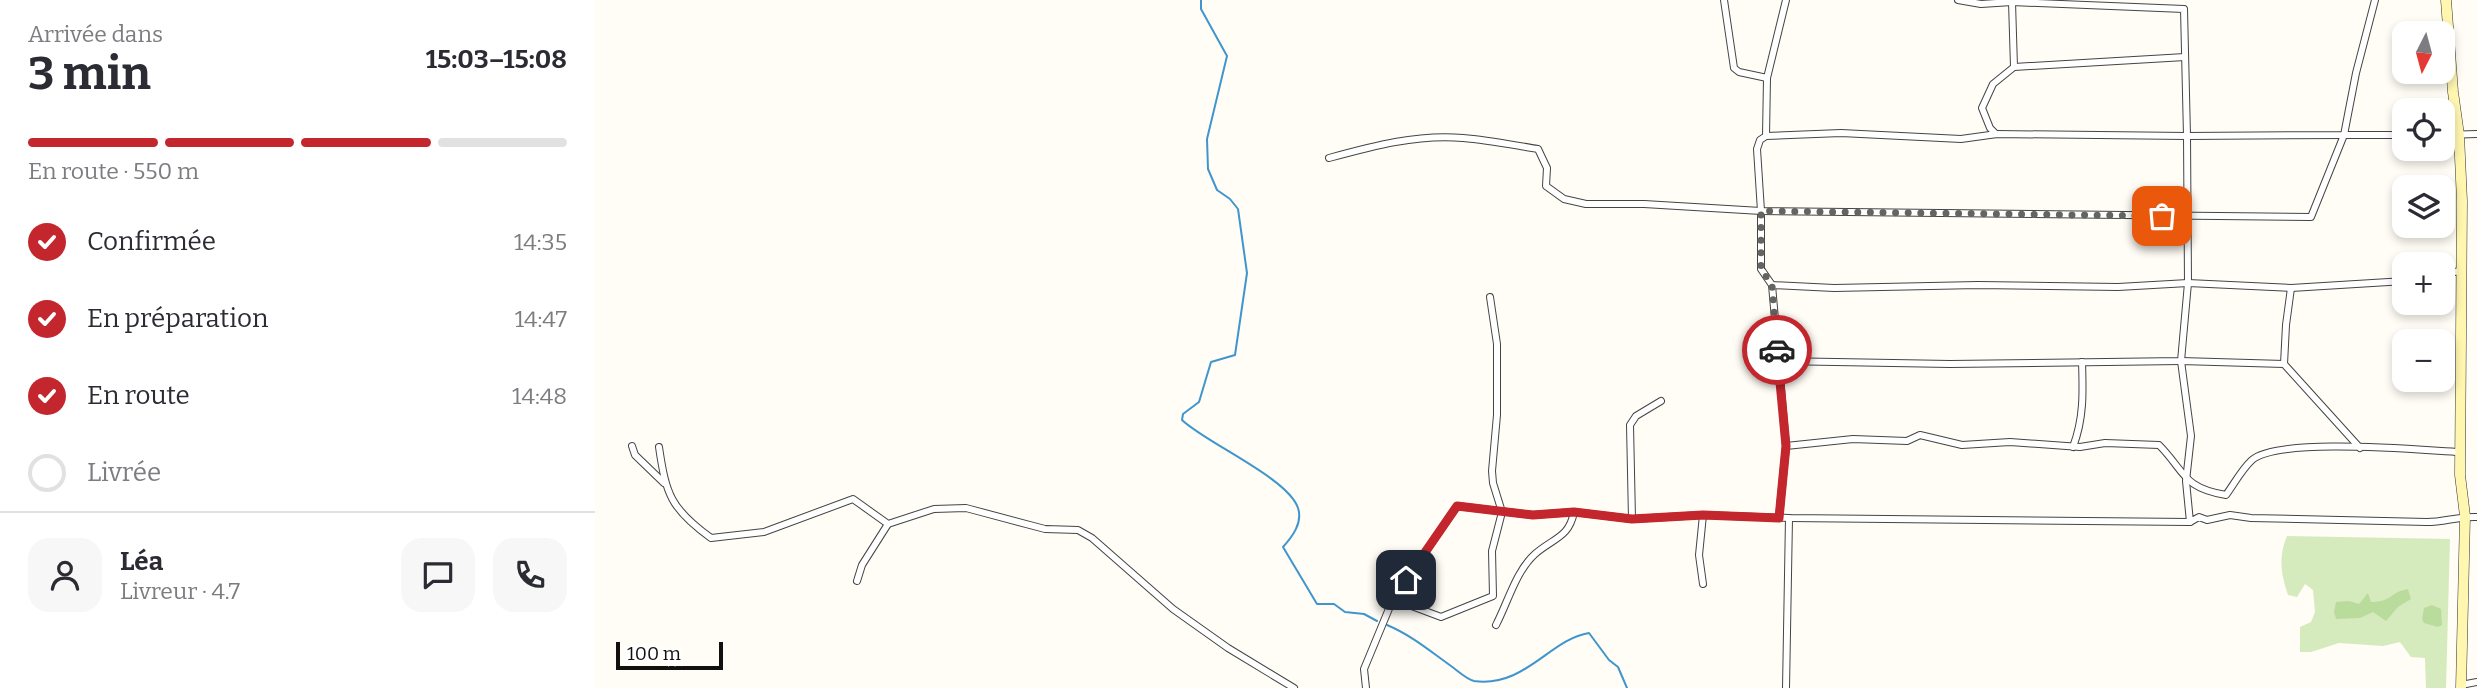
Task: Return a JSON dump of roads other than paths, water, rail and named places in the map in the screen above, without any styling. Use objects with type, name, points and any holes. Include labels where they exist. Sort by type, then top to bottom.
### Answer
[{"type":"main road","points":[[2446,0],[2452,92],[2459,135],[2462,201],[2459,452],[2465,516],[2461,687]]},
{"type":"street","points":[[1724,0],[1734,68],[1739,72],[1767,78]]},
{"type":"street","points":[[1766,136],[1767,78],[1786,0]]},
{"type":"street","points":[[1958,0],[1980,4],[2012,2],[2184,9],[2188,283],[2181,361],[2191,436],[2186,481],[2190,522]]},
{"type":"street","points":[[1329,158],[1412,139],[1462,138],[1538,149],[1547,168],[1546,186],[1564,199],[1586,204],[1644,204],[1761,211],[2311,217],[2344,135],[2355,72],[2375,0]]},
{"type":"street","points":[[2012,2],[2014,67]]},
{"type":"street","points":[[1997,134],[1990,128],[1982,108],[1993,84],[2014,67],[2185,57]]},
{"type":"street","points":[[1779,518],[1786,446],[1772,285],[1761,269],[1757,149],[1766,136],[1853,133],[1966,139],[1997,134],[2392,135]]},
{"type":"street","points":[[2455,135],[2477,134]]},
{"type":"street","points":[[2455,272],[2460,271]]},
{"type":"street","points":[[1772,285],[1834,288],[1978,285],[2118,287],[2188,283],[2291,288],[2392,282]]},
{"type":"street","points":[[2291,288],[2285,325],[2284,364],[2360,449]]},
{"type":"street","points":[[1393,599],[1441,617],[1493,596],[1492,551],[1502,512],[1492,471],[1497,415],[1497,344],[1490,297]]},
{"type":"street","points":[[1777,361],[1950,364],[2181,361],[2284,364]]},
{"type":"street","points":[[2073,447],[2083,406],[2082,362]]},
{"type":"street","points":[[1632,519],[1630,425],[1636,416],[1661,401]]},
{"type":"street","points":[[1786,446],[1853,439],[1907,441],[1920,435],[1962,445],[2010,442],[2073,447],[2105,443],[2159,445],[2186,481],[2210,492],[2226,495],[2252,459],[2275,450],[2326,447],[2459,452]]},
{"type":"street","points":[[632,446],[635,455],[664,483]]},
{"type":"street","points":[[659,447],[664,483],[672,502],[687,521],[711,538],[764,532],[853,499],[888,524]]},
{"type":"street","points":[[1366,688],[1364,669],[1393,599],[1457,506],[1533,515],[1574,512],[1632,519],[1703,515],[2190,522],[2199,517],[2207,520],[2229,515],[2251,518],[2443,522],[2465,516],[2477,517]]},
{"type":"street","points":[[857,581],[862,565],[888,524],[934,509],[965,508],[1045,529],[1078,530],[1092,538],[1173,609],[1228,649],[1294,688]]},
{"type":"street","points":[[1496,625],[1518,576],[1534,555],[1566,533],[1574,512]]},
{"type":"street","points":[[1703,515],[1699,555],[1703,584]]},
{"type":"street","points":[[1786,688],[1789,518]]},
{"type":"street","points":[[2461,687],[2477,682]]},
{"type":"waterway","points":[[1201,0],[1201,9],[1227,56],[1207,139],[1208,169],[1217,190],[1238,209],[1247,273],[1235,355],[1211,362],[1199,402],[1183,414],[1182,420],[1263,473],[1291,497],[1298,508],[1299,519],[1293,534],[1283,547],[1317,604],[1334,604],[1345,612],[1364,614],[1377,621]]},
{"type":"waterway","points":[[1387,625],[1412,638],[1474,681],[1492,681],[1508,677],[1562,644],[1589,633],[1609,660],[1618,667],[1627,688]]}]
